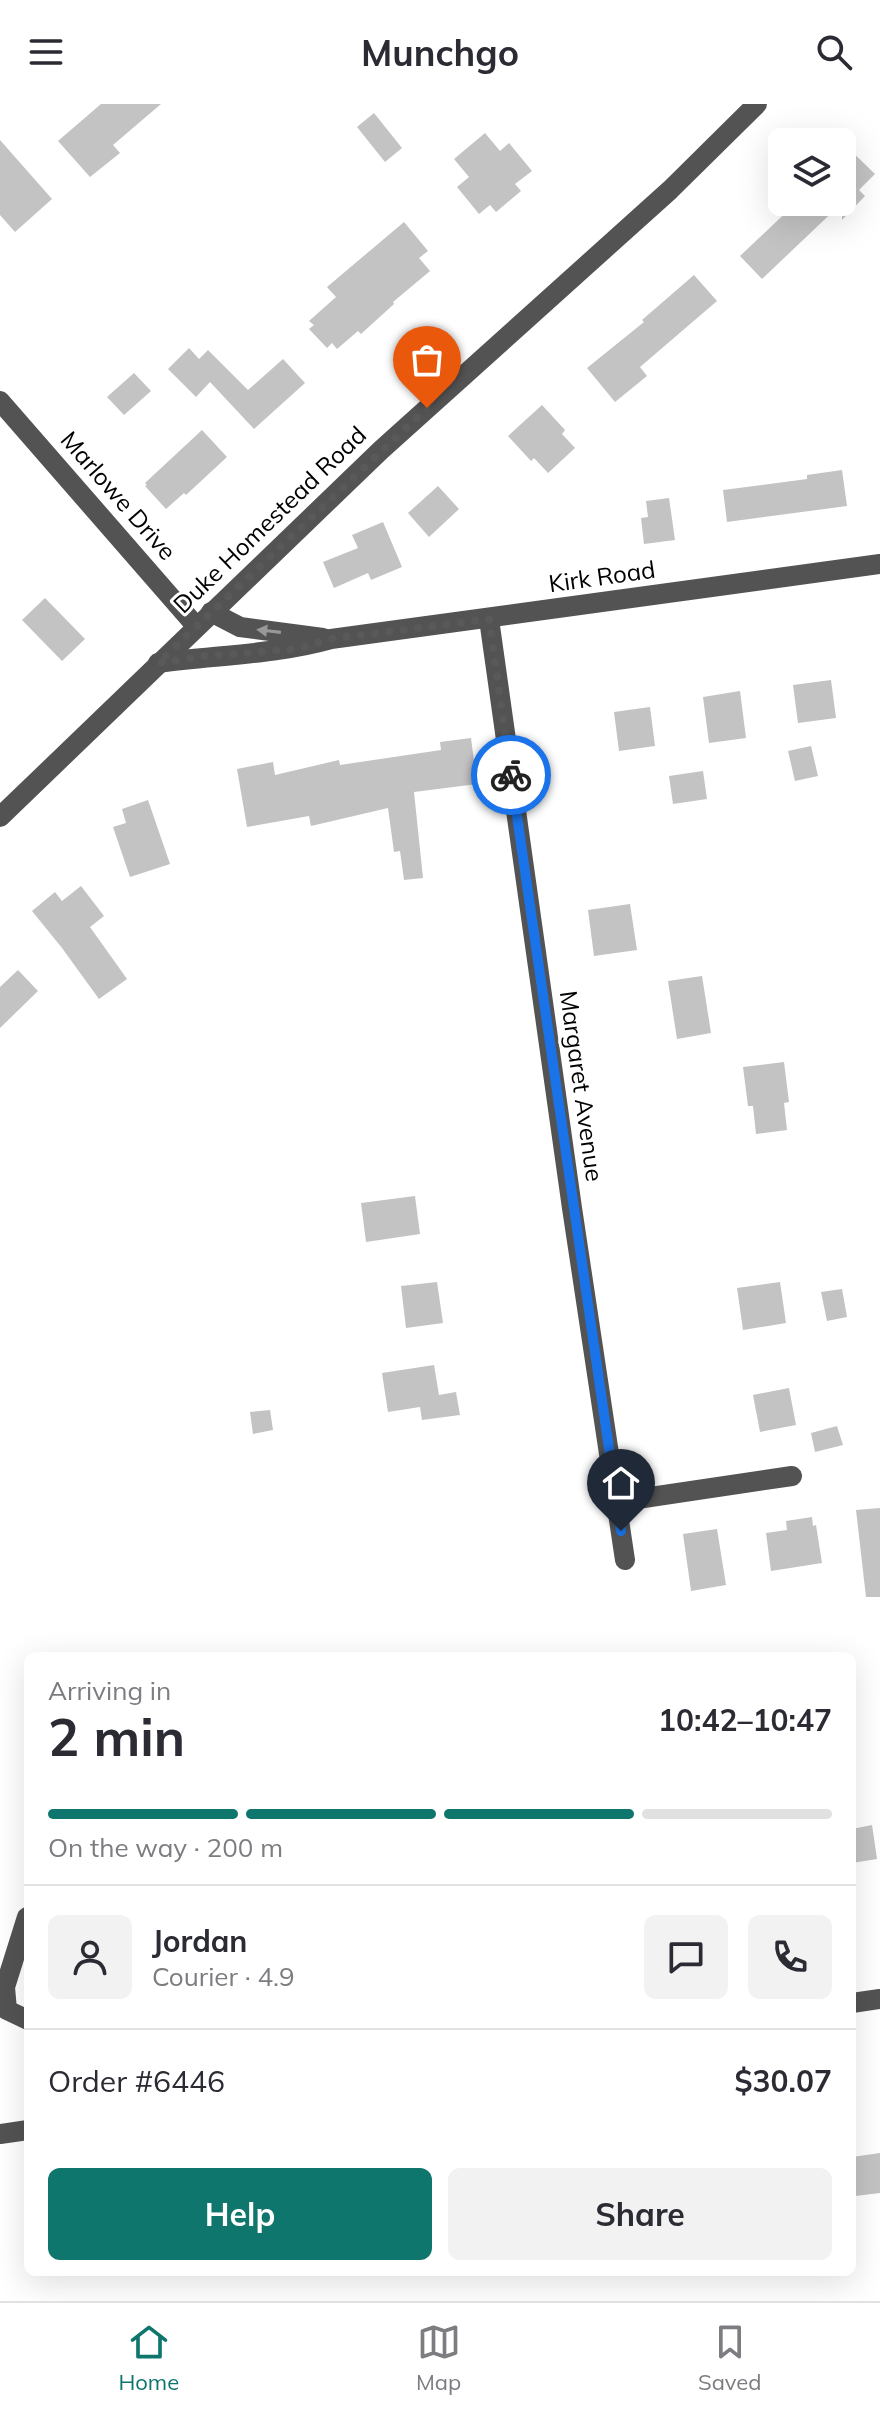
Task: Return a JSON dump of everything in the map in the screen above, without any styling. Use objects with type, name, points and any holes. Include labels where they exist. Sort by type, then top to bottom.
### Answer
[{"type":"street","name":"Duke Homestead Road","points":[[0,817],[381,450],[670,190],[757,104]]},
{"type":"street","name":"Marlowe Drive","points":[[0,401],[204,619]]},
{"type":"street","name":"Kirk Road","points":[[158,663],[297,649],[331,639],[880,564]]},
{"type":"street","name":"Kirk Road","points":[[204,619],[331,639]]},
{"type":"street","name":"Margaret Avenue","points":[[489,619],[625,1560]]},
{"type":"street","points":[[617,1502],[792,1476]]},
{"type":"street","points":[[24,1927],[5,1987],[7,2010],[24,2018]]},
{"type":"street","points":[[856,2002],[880,1999]]},
{"type":"street","points":[[0,2134],[24,2131]]},
{"type":"building","points":[[101,104],[161,104],[113,145],[120,153],[90,177],[58,141]]},
{"type":"building","points":[[374,113],[402,148],[385,162],[357,127]]},
{"type":"building","points":[[485,133],[500,151],[509,143],[532,171],[515,184],[521,191],[496,212],[490,205],[479,214],[457,187],[469,177],[454,159]]},
{"type":"building","points":[[0,140],[52,199],[15,232],[0,215]]},
{"type":"building","points":[[856,156],[875,174],[859,190],[865,196],[856,205]]},
{"type":"building","points":[[782,216],[828,216],[762,279],[740,256]]},
{"type":"building","points":[[404,222],[428,251],[419,258],[430,271],[361,334],[358,331],[337,349],[332,343],[327,348],[309,329],[314,325],[309,321],[336,297],[327,287]]},
{"type":"building","points":[[694,275],[717,301],[640,367],[647,376],[615,402],[587,368],[644,322],[642,320]]},
{"type":"building","points":[[189,348],[199,359],[208,350],[248,390],[283,359],[305,383],[254,429],[210,382],[196,397],[168,369]]},
{"type":"building","points":[[134,373],[151,391],[124,415],[107,397]]},
{"type":"building","points":[[542,405],[565,430],[562,434],[575,448],[548,473],[534,458],[531,461],[508,436]]},
{"type":"building","points":[[202,430],[227,457],[166,509],[145,483]]},
{"type":"building","points":[[842,470],[847,506],[727,522],[723,490],[807,479],[807,475]]},
{"type":"building","points":[[438,486],[459,509],[429,537],[408,513]]},
{"type":"building","points":[[669,498],[675,540],[644,544],[641,518],[648,517],[646,501]]},
{"type":"building","points":[[383,522],[402,567],[371,580],[368,573],[334,588],[323,562],[358,548],[352,535]]},
{"type":"building","points":[[45,598],[85,639],[62,661],[22,620]]},
{"type":"building","points":[[831,680],[836,718],[798,723],[793,685]]},
{"type":"building","points":[[740,691],[746,738],[709,743],[703,697]]},
{"type":"building","points":[[650,707],[655,746],[619,751],[614,712]]},
{"type":"building","points":[[471,738],[477,784],[414,792],[423,878],[404,880],[400,851],[394,852],[388,808],[311,826],[309,816],[247,827],[237,769],[273,762],[275,775],[339,760],[340,765],[441,750],[440,742]]},
{"type":"building","points":[[811,746],[818,776],[795,781],[788,751]]},
{"type":"building","points":[[703,771],[707,799],[673,804],[669,776]]},
{"type":"building","points":[[148,800],[170,864],[130,877],[113,827],[126,823],[122,809]]},
{"type":"building","points":[[81,886],[104,916],[90,927],[127,979],[99,999],[32,911],[55,892],[62,901]]},
{"type":"building","points":[[630,904],[637,950],[594,956],[588,910]]},
{"type":"building","points":[[18,970],[38,991],[0,1028],[0,987]]},
{"type":"building","points":[[702,976],[711,1033],[677,1039],[668,981]]},
{"type":"building","points":[[784,1062],[789,1102],[784,1103],[787,1130],[756,1134],[753,1106],[748,1106],[743,1067]]},
{"type":"building","points":[[415,1196],[420,1234],[366,1242],[361,1203]]},
{"type":"building","points":[[437,1282],[443,1323],[406,1328],[401,1286]]},
{"type":"building","points":[[780,1282],[786,1323],[743,1330],[737,1288]]},
{"type":"building","points":[[842,1289],[847,1317],[827,1321],[821,1292]]},
{"type":"building","points":[[434,1365],[439,1395],[456,1392],[460,1415],[422,1420],[420,1407],[388,1412],[382,1373]]},
{"type":"building","points":[[789,1388],[796,1425],[760,1432],[753,1395]]},
{"type":"building","points":[[270,1410],[273,1430],[253,1434],[250,1412]]},
{"type":"building","points":[[837,1426],[843,1445],[815,1452],[811,1433]]},
{"type":"building","points":[[880,1508],[880,1597],[866,1597],[856,1510]]},
{"type":"building","points":[[812,1517],[822,1563],[771,1571],[766,1533],[787,1530],[786,1521]]},
{"type":"building","points":[[717,1529],[726,1585],[691,1591],[683,1534]]},
{"type":"building","points":[[872,1825],[877,1859],[856,1862],[856,1828]]},
{"type":"building","points":[[880,2153],[880,2193],[856,2196],[856,2156]]},
{"type":"way so far","points":[[427,408],[158,663],[297,649],[331,639],[489,619],[511,775]]},
{"type":"route","points":[[511,775],[621,1531]]}]
